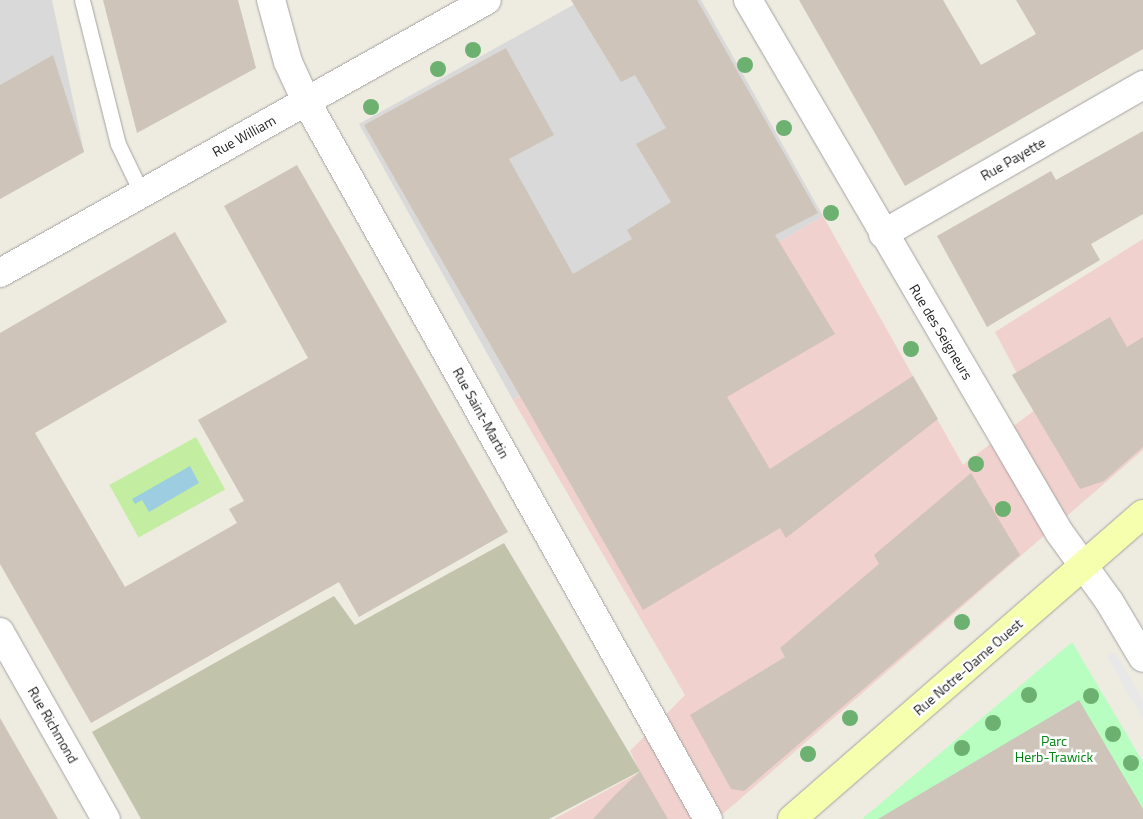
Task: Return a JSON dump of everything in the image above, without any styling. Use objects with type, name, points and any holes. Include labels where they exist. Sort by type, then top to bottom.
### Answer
[{"type":"main road","name":"Rue Notre-Dame Ouest","points":[[792,819],[1143,514]]},
{"type":"street","name":"Rue Saint-Martin","points":[[271,0],[288,62],[306,101],[708,819]]},
{"type":"street","name":"Rue William","points":[[0,273],[487,0]]},
{"type":"street","name":"Rue des Seigneurs","points":[[748,0],[883,234],[1083,566],[1143,658]]},
{"type":"street","name":"Rue Payette","points":[[883,234],[1143,85]]},
{"type":"street","name":"Rue Richmond","points":[[0,632],[106,819]]},
{"type":"lane","points":[[82,0],[118,144],[142,194]]},
{"type":"shaded area","points":[[0,0],[52,0],[84,152],[0,199]]},
{"type":"shaded area","points":[[582,0],[701,0],[823,216],[513,400],[359,124]]},
{"type":"shaded area","points":[[823,216],[963,465],[1036,409],[995,332],[1143,239],[1143,450],[717,819],[554,819],[640,772],[630,751],[685,695],[513,400]]},
{"type":"shaded area","points":[[504,543],[640,771],[549,819],[141,819],[92,732],[334,596],[355,625]]},
{"type":"shaded area","points":[[1115,652],[1143,700],[1143,719],[1107,656]]},
{"type":"green space","points":[[196,437],[225,489],[139,537],[109,485]]},
{"type":"green space","name":"Parc Herb-Trawick","points":[[1072,642],[1143,762],[1143,819],[862,819]]},
{"type":"water","points":[[190,466],[199,483],[149,512],[142,500],[135,504],[132,499]]},
{"type":"building","points":[[103,0],[238,0],[256,68],[137,133]]},
{"type":"building","points":[[571,0],[697,0],[818,213],[775,235],[835,334],[727,397],[770,469],[913,376],[938,419],[786,538],[780,528],[643,610],[364,125],[506,48],[554,135],[509,159],[573,274],[632,239],[627,230],[671,202],[636,144],[666,128],[635,75],[621,82]]},
{"type":"building","points":[[799,0],[943,0],[981,65],[1036,34],[1016,0],[1143,0],[1143,49],[905,186]]},
{"type":"building","points":[[53,55],[84,152],[0,199],[0,85]]},
{"type":"building","points":[[1143,131],[1143,214],[1091,244],[1100,260],[987,327],[937,236],[1051,171],[1056,180]]},
{"type":"building","points":[[297,165],[508,532],[359,617],[339,582],[91,723],[0,564],[0,333],[175,232],[227,322],[35,433],[125,587],[237,523],[229,509],[244,501],[198,420],[308,358],[224,206]]},
{"type":"building","points":[[1110,317],[1127,347],[1143,337],[1143,447],[1104,481],[1080,489],[1012,375]]},
{"type":"building","points":[[971,473],[1020,555],[744,791],[731,789],[690,715],[785,657],[780,648],[879,564],[874,555]]},
{"type":"building","points":[[1079,700],[1143,809],[1143,819],[878,819]]},
{"type":"building","points":[[0,718],[58,819],[0,819]]},
{"type":"building","points":[[640,771],[668,819],[593,819],[614,796]]}]
